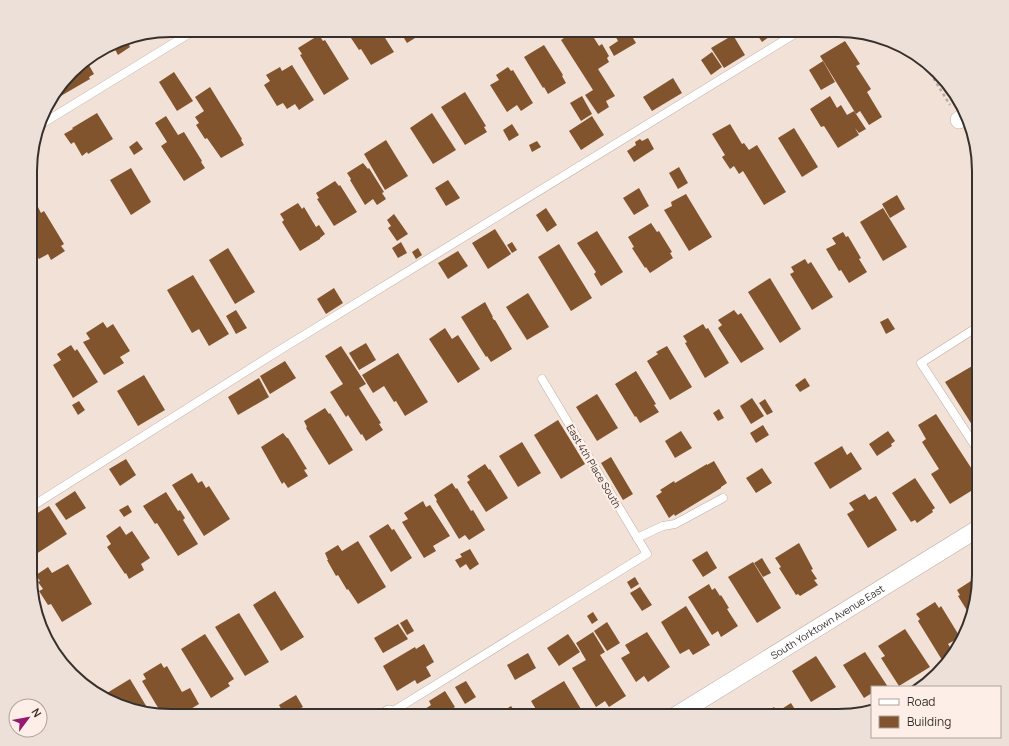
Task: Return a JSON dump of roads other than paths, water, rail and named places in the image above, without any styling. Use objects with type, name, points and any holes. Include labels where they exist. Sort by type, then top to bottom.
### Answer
[{"type":"street","name":"South Yorktown Avenue East","points":[[686,709],[972,532]]},
{"type":"lane","points":[[47,121],[184,37]]},
{"type":"lane","points":[[37,503],[275,353],[791,37]]},
{"type":"lane","points":[[972,330],[921,363],[972,441]]},
{"type":"lane","name":"East 4th Place South","points":[[398,709],[647,554],[542,379]]},
{"type":"lane","points":[[638,538],[663,526],[675,524],[723,498]]}]
